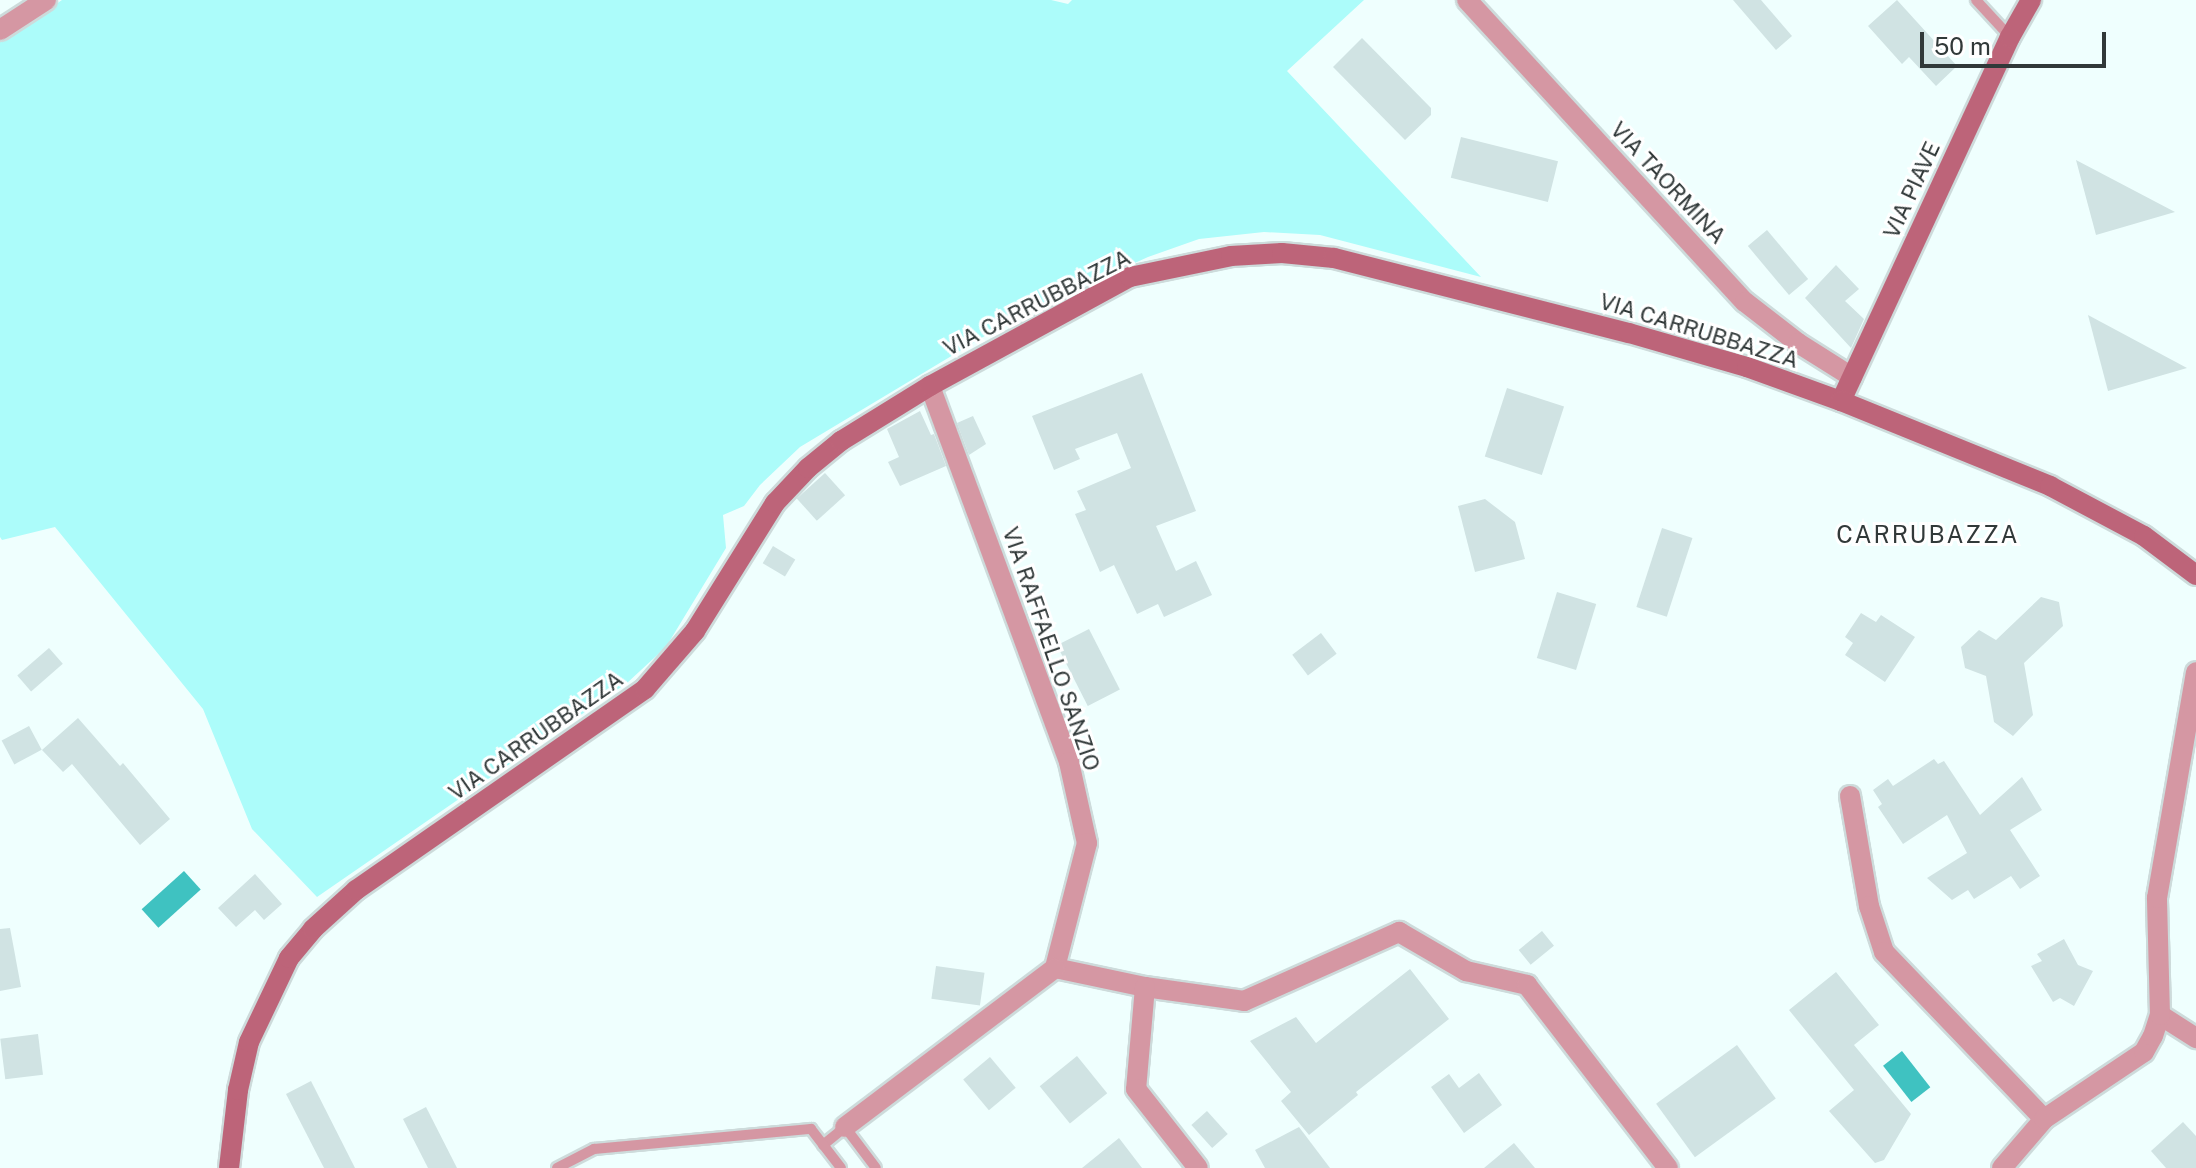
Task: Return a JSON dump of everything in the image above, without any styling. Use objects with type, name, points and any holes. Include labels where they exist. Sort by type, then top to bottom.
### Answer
[{"type":"main road","name":"VIA PIAVE","points":[[1841,401],[2010,37],[2031,0]]},
{"type":"main road","name":"VIA CARRUBBAZZA","points":[[229,1168],[238,1090],[249,1042],[289,958],[313,929],[356,890],[645,689],[695,631],[775,503],[808,468],[841,441],[930,386],[1130,277],[1194,261],[1282,253],[1334,258],[1629,333],[1747,367],[1841,401],[2050,486],[2144,536],[2196,575]]},
{"type":"street","points":[[0,30],[46,0]]},
{"type":"street","name":"VIA TAORMINA","points":[[1467,0],[1745,302],[1798,343],[1852,377]]},
{"type":"street","name":"VIA RAFFAELLO SANZIO","points":[[930,386],[1069,762],[1087,843],[1055,968]]},
{"type":"street","points":[[2002,1168],[2044,1119],[2144,1052],[2160,1015],[2157,898],[2196,672]]},
{"type":"street","points":[[1850,796],[1869,906],[1884,952],[2044,1119]]},
{"type":"street","points":[[845,1127],[1055,968],[1145,987],[1244,1001],[1399,932],[1466,971],[1527,985],[1668,1168]]},
{"type":"street","points":[[1145,987],[1136,1089],[1198,1168]]},
{"type":"street","points":[[2160,1015],[2196,1038]]},
{"type":"lane","points":[[1976,0],[2010,37]]},
{"type":"lane","points":[[823,1145],[845,1127],[876,1168]]},
{"type":"lane","points":[[557,1168],[594,1149],[811,1129],[841,1168]]},
{"type":"shaded area","points":[[62,0],[1051,0],[1068,4],[1072,0],[1364,0],[1287,71],[1481,277],[1320,235],[1264,232],[1199,239],[1148,257],[1040,306],[1016,305],[998,328],[800,447],[760,485],[744,506],[723,515],[726,548],[666,647],[627,683],[317,897],[252,829],[203,709],[55,527],[2,540],[0,537],[0,42]]},
{"type":"shaded area","points":[[184,871],[201,890],[158,928],[142,909]]},
{"type":"shaded area","points":[[1902,1051],[1930,1087],[1911,1102],[1883,1066]]},
{"type":"building","points":[[1733,0],[1761,0],[1792,36],[1776,50]]},
{"type":"building","points":[[1897,0],[1957,66],[1936,86],[1909,57],[1902,64],[1868,26]]},
{"type":"building","points":[[1362,38],[1431,108],[1431,115],[1405,140],[1333,67]]},
{"type":"building","points":[[1461,137],[1558,161],[1548,202],[1451,178]]},
{"type":"building","points":[[2076,160],[2175,212],[2096,235]]},
{"type":"building","points":[[1767,230],[1808,279],[1789,295],[1748,246]]},
{"type":"building","points":[[1836,265],[1859,289],[1845,301],[1864,319],[1851,348],[1805,298]]},
{"type":"building","points":[[2088,315],[2187,368],[2108,391]]},
{"type":"building","points":[[1142,373],[1196,511],[1156,526],[1176,571],[1196,561],[1212,595],[1164,617],[1158,604],[1137,614],[1114,565],[1100,572],[1075,514],[1086,510],[1077,491],[1131,468],[1117,433],[1075,449],[1080,459],[1054,470],[1032,416]]},
{"type":"building","points":[[1507,388],[1564,407],[1542,475],[1485,456]]},
{"type":"building","points":[[920,411],[931,435],[934,434],[946,466],[900,486],[888,462],[899,457],[887,429]]},
{"type":"building","points":[[973,416],[986,444],[969,455],[957,423]]},
{"type":"building","points":[[825,473],[845,495],[817,521],[797,498]]},
{"type":"building","points":[[1485,499],[1515,522],[1525,559],[1475,572],[1458,506]]},
{"type":"building","points":[[1662,528],[1692,538],[1667,617],[1636,607]]},
{"type":"building","points":[[773,546],[795,559],[785,577],[763,563]]},
{"type":"building","points":[[1557,592],[1596,604],[1576,670],[1537,658]]},
{"type":"building","points":[[2041,597],[2059,602],[2063,626],[2024,663],[2033,715],[2013,736],[1994,722],[1986,676],[1965,668],[1961,647],[1979,630],[1996,640]]},
{"type":"building","points":[[1861,613],[1876,622],[1881,615],[1915,637],[1885,682],[1845,655],[1853,643],[1845,637]]},
{"type":"building","points":[[1089,629],[1120,690],[1088,706],[1057,645]]},
{"type":"building","points":[[1321,633],[1337,654],[1308,675],[1292,655]]},
{"type":"building","points":[[49,648],[63,664],[31,691],[17,676]]},
{"type":"building","points":[[78,718],[120,766],[123,763],[170,819],[140,845],[72,764],[63,772],[42,750]]},
{"type":"building","points":[[29,726],[42,750],[14,764],[2,741]]},
{"type":"building","points":[[1934,759],[1938,764],[1944,761],[1980,815],[2022,777],[2042,810],[2010,830],[2040,876],[2020,889],[2011,876],[1974,899],[1968,890],[1952,900],[1927,878],[1967,853],[1947,815],[1903,844],[1878,807],[1882,804],[1873,790],[1888,779],[1893,786]]},
{"type":"building","points":[[255,874],[282,904],[264,920],[255,910],[236,927],[218,908]]},
{"type":"building","points":[[10,928],[21,987],[0,991],[0,929]]},
{"type":"building","points":[[1542,931],[1554,946],[1531,965],[1519,950]]},
{"type":"building","points":[[2064,939],[2078,965],[2093,971],[2074,1006],[2060,998],[2053,1002],[2031,966],[2042,961],[2037,954]]},
{"type":"building","points":[[936,966],[985,973],[980,1005],[931,999]]},
{"type":"building","points":[[1410,969],[1449,1019],[1356,1092],[1358,1095],[1309,1135],[1281,1101],[1291,1092],[1250,1041],[1296,1017],[1316,1043]]},
{"type":"building","points":[[1836,972],[1879,1025],[1854,1045],[1911,1114],[1884,1160],[1875,1163],[1829,1111],[1854,1090],[1789,1010]]},
{"type":"building","points":[[38,1034],[43,1075],[5,1079],[0,1039]]},
{"type":"building","points":[[1737,1045],[1776,1098],[1695,1157],[1656,1104]]},
{"type":"building","points":[[1077,1056],[1107,1093],[1070,1124],[1040,1086]]},
{"type":"building","points":[[990,1057],[1016,1088],[989,1110],[963,1079]]},
{"type":"building","points":[[1479,1073],[1502,1105],[1464,1133],[1431,1087],[1449,1074],[1459,1088]]},
{"type":"building","points":[[311,1081],[355,1168],[324,1168],[286,1094]]},
{"type":"building","points":[[426,1107],[457,1168],[428,1168],[403,1119]]},
{"type":"building","points":[[1207,1111],[1228,1134],[1212,1148],[1191,1125]]},
{"type":"building","points":[[2183,1122],[2196,1136],[2196,1168],[2166,1168],[2151,1151]]},
{"type":"building","points":[[1299,1127],[1330,1168],[1265,1168],[1255,1150]]},
{"type":"building","points":[[1119,1138],[1142,1168],[1082,1168]]},
{"type":"building","points":[[1514,1143],[1535,1168],[1484,1168]]},
{"type":"district","name":"CARRUBAZZA","points":[[1928,535]]}]
